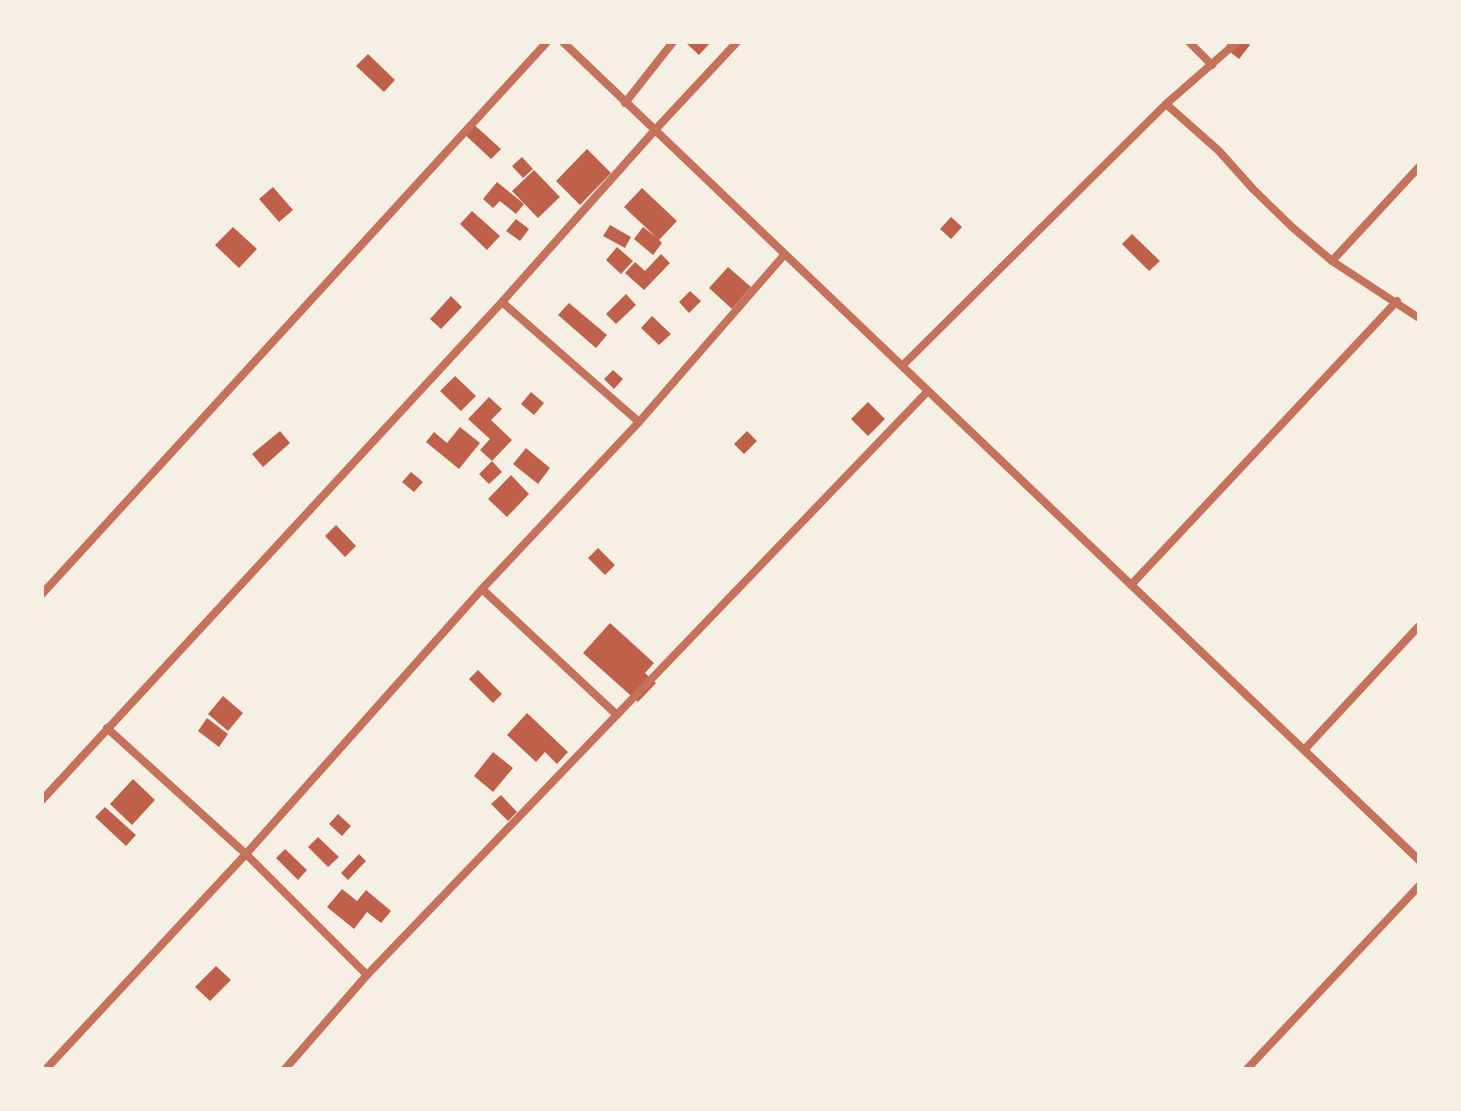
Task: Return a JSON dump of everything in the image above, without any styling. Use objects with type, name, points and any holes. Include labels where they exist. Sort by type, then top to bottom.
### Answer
[{"type":"street","points":[[42,594],[547,42]]},
{"type":"street","points":[[563,42],[1419,860]]},
{"type":"street","points":[[625,103],[673,42]]},
{"type":"street","points":[[42,800],[502,302],[737,42]]},
{"type":"street","points":[[1189,42],[1212,65]]},
{"type":"street","points":[[902,366],[1166,104],[1237,42]]},
{"type":"street","points":[[1166,104],[1219,151],[1292,227],[1332,261],[1419,318]]},
{"type":"street","points":[[1332,261],[1419,167]]},
{"type":"street","points":[[46,1069],[246,854],[482,589],[639,422],[785,254]]},
{"type":"street","points":[[1131,585],[1397,301]]},
{"type":"street","points":[[502,302],[639,422]]},
{"type":"street","points":[[285,1069],[367,975],[928,391]]},
{"type":"street","points":[[482,589],[617,715]]},
{"type":"street","points":[[1304,750],[1419,626]]},
{"type":"street","points":[[107,728],[246,854],[367,975]]},
{"type":"street","points":[[1247,1069],[1419,886]]},
{"type":"building","points":[[685,42],[711,42],[699,55]]},
{"type":"building","points":[[1229,42],[1246,42],[1250,45],[1239,59],[1225,48]]},
{"type":"building","points":[[368,54],[395,80],[384,92],[356,66]]},
{"type":"building","points":[[470,121],[501,149],[491,159],[461,131]]},
{"type":"building","points":[[587,149],[611,173],[580,205],[556,181]]},
{"type":"building","points":[[522,157],[533,169],[523,178],[512,166]]},
{"type":"building","points":[[534,170],[560,197],[538,218],[512,191]]},
{"type":"building","points":[[497,182],[524,204],[516,214],[500,201],[493,208],[483,199]]},
{"type":"building","points":[[273,187],[293,210],[279,222],[259,199]]},
{"type":"building","points":[[642,188],[677,221],[659,240],[662,243],[653,255],[634,239],[643,227],[656,237],[624,207]]},
{"type":"building","points":[[472,211],[500,236],[487,250],[460,224]]},
{"type":"building","points":[[951,217],[962,227],[951,239],[940,229]]},
{"type":"building","points":[[516,219],[529,229],[520,241],[506,231]]},
{"type":"building","points":[[610,225],[631,237],[625,248],[603,236]]},
{"type":"building","points":[[233,227],[257,249],[239,268],[215,245]]},
{"type":"building","points":[[1132,234],[1160,261],[1149,271],[1122,244]]},
{"type":"building","points":[[617,247],[633,261],[621,274],[606,260]]},
{"type":"building","points":[[661,254],[670,263],[644,290],[625,273],[635,262],[645,271]]},
{"type":"building","points":[[728,267],[751,287],[732,309],[709,288]]},
{"type":"building","points":[[690,291],[701,301],[689,313],[679,302]]},
{"type":"building","points":[[626,294],[636,305],[616,324],[606,314]]},
{"type":"building","points":[[451,296],[462,307],[441,329],[430,319]]},
{"type":"building","points":[[569,303],[607,335],[596,348],[558,315]]},
{"type":"building","points":[[652,316],[671,334],[659,345],[641,328]]},
{"type":"building","points":[[613,370],[623,379],[614,389],[604,379]]},
{"type":"building","points":[[455,376],[476,396],[461,411],[440,391]]},
{"type":"building","points":[[531,392],[544,403],[534,415],[521,404]]},
{"type":"building","points":[[489,397],[502,409],[491,420],[512,440],[492,461],[480,450],[490,439],[468,419]]},
{"type":"building","points":[[868,402],[885,419],[868,436],[851,419]]},
{"type":"building","points":[[460,427],[480,443],[459,469],[426,442],[434,432],[447,443]]},
{"type":"building","points":[[280,431],[290,443],[263,467],[252,454]]},
{"type":"building","points":[[747,431],[757,441],[744,454],[734,444]]},
{"type":"building","points":[[526,448],[550,468],[538,484],[513,464]]},
{"type":"building","points":[[492,461],[502,472],[489,484],[479,474]]},
{"type":"building","points":[[411,472],[423,482],[414,492],[402,482]]},
{"type":"building","points":[[511,475],[529,494],[507,517],[488,499]]},
{"type":"building","points":[[336,525],[356,546],[345,557],[325,536]]},
{"type":"building","points":[[598,548],[615,565],[605,575],[588,558]]},
{"type":"building","points":[[610,623],[654,663],[645,673],[656,683],[638,702],[583,653]]},
{"type":"building","points":[[478,670],[502,694],[493,703],[469,679]]},
{"type":"building","points":[[223,696],[243,713],[228,731],[208,714]]},
{"type":"building","points":[[527,713],[568,752],[557,764],[545,752],[536,762],[507,735]]},
{"type":"building","points":[[207,718],[228,734],[219,747],[198,731]]},
{"type":"building","points":[[493,752],[513,768],[493,792],[474,776]]},
{"type":"building","points":[[133,779],[155,800],[132,825],[110,804]]},
{"type":"building","points":[[501,795],[517,812],[508,821],[491,804]]},
{"type":"building","points":[[105,807],[136,835],[126,846],[95,817]]},
{"type":"building","points":[[338,814],[351,826],[342,836],[329,824]]},
{"type":"building","points":[[318,837],[339,857],[328,867],[308,847]]},
{"type":"building","points":[[285,849],[307,870],[298,880],[276,858]]},
{"type":"building","points":[[359,854],[366,861],[348,880],[341,873]]},
{"type":"building","points":[[342,889],[357,901],[366,890],[391,911],[381,923],[367,912],[354,929],[327,907]]},
{"type":"building","points":[[216,966],[231,980],[210,1001],[195,987]]}]
